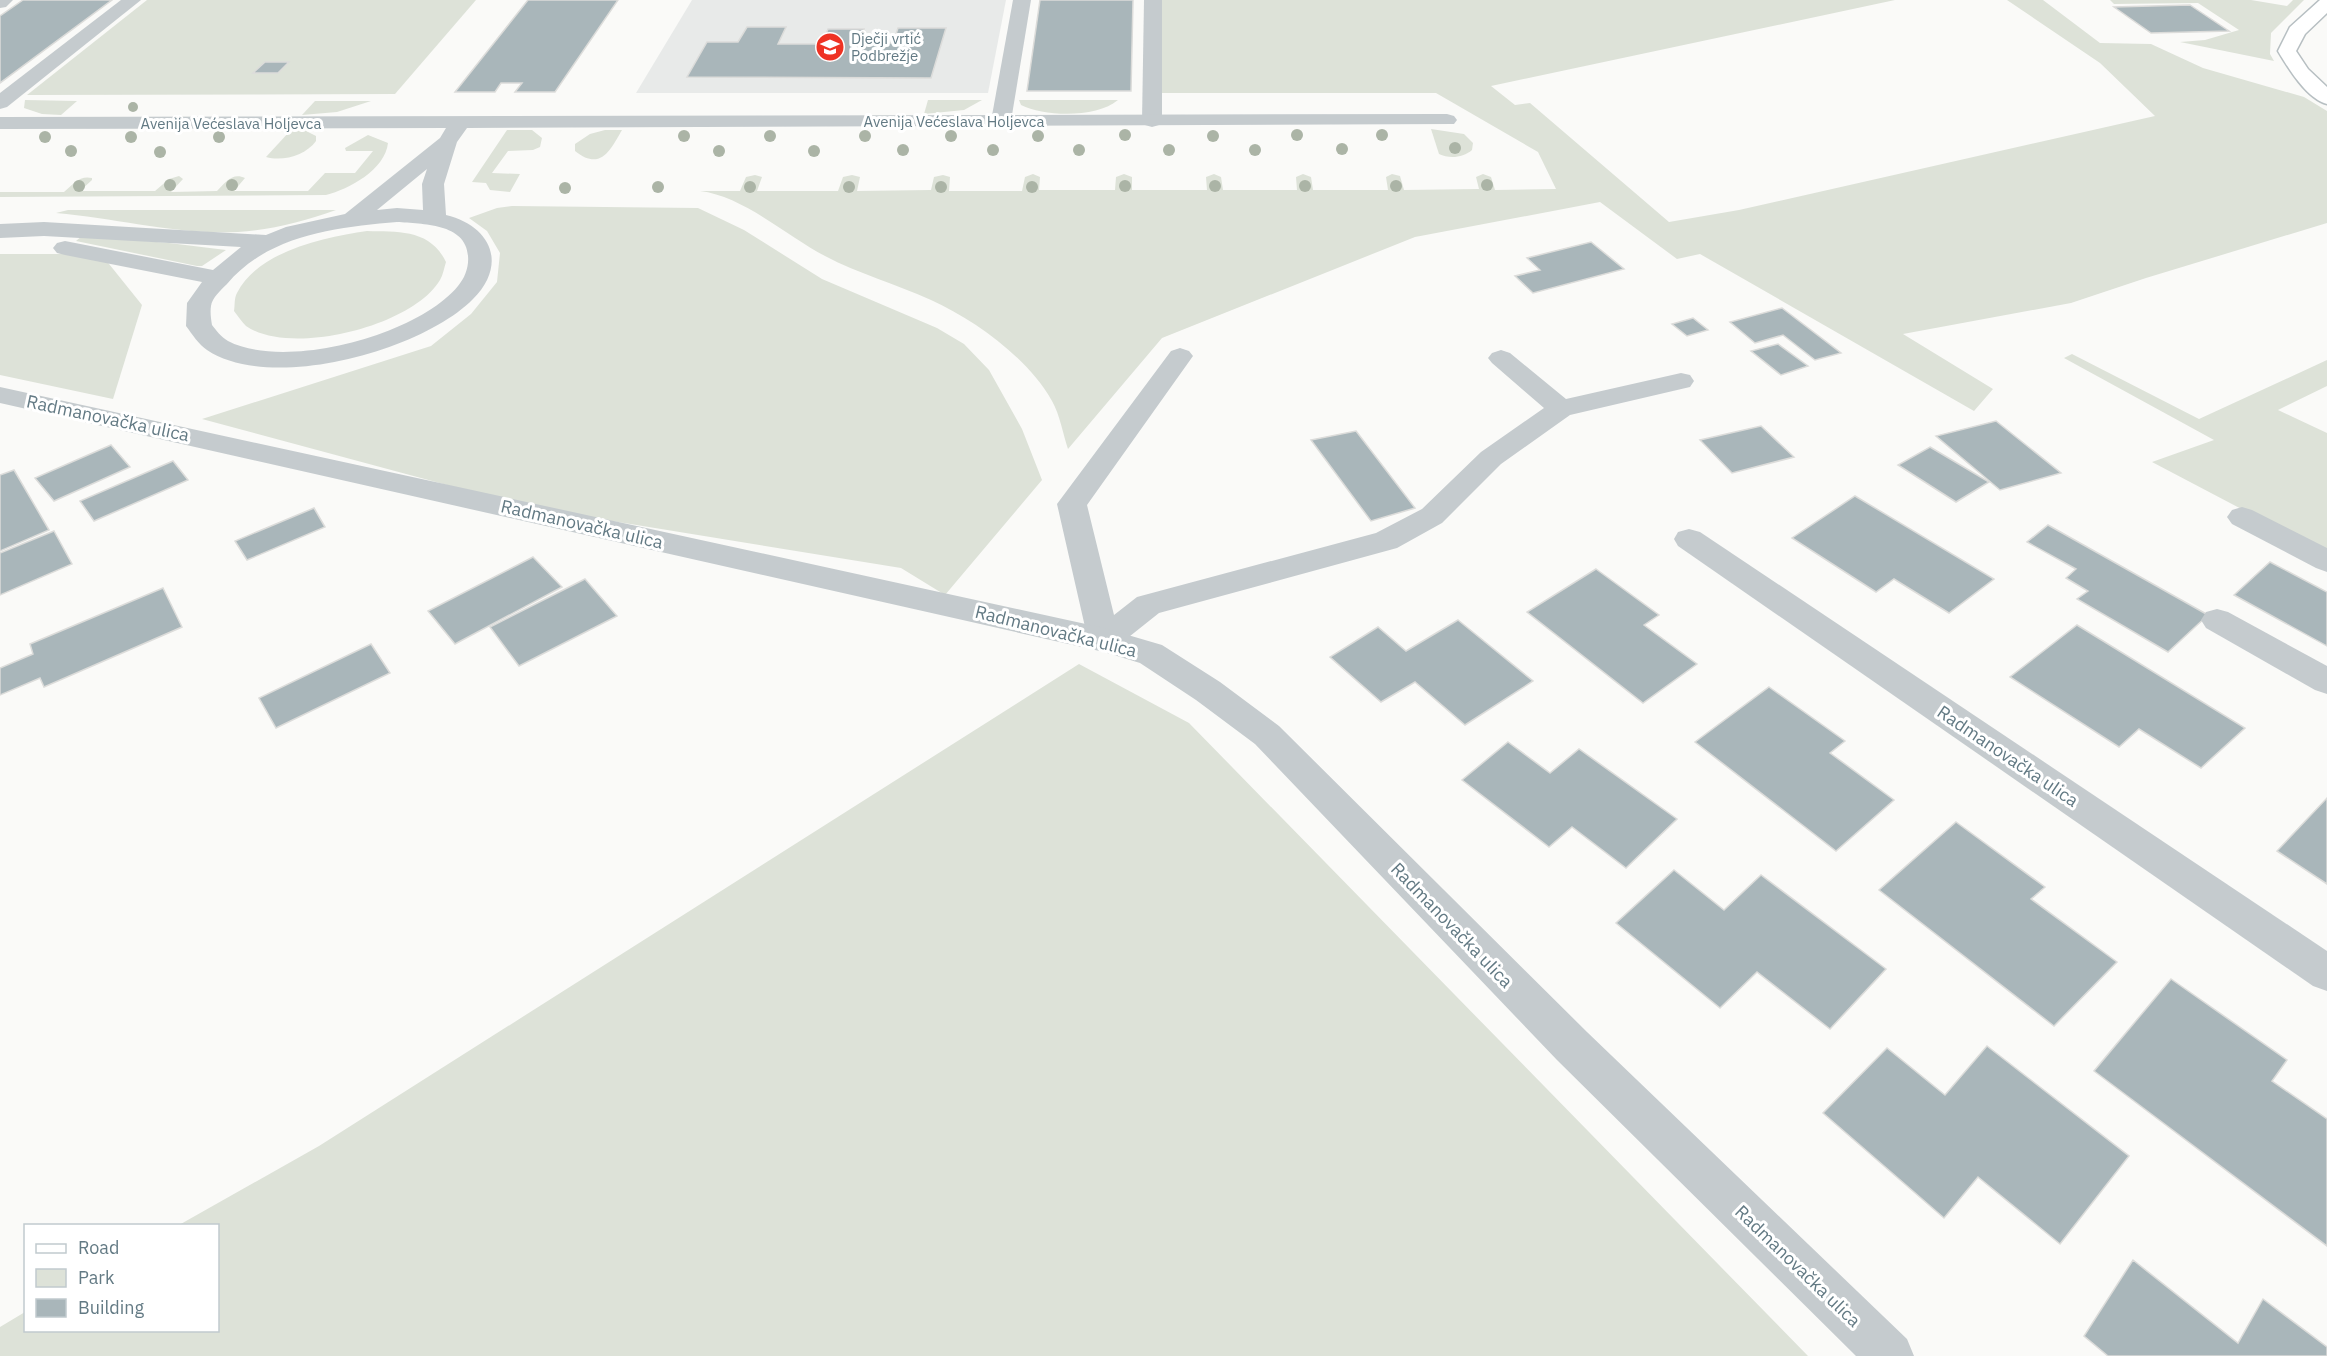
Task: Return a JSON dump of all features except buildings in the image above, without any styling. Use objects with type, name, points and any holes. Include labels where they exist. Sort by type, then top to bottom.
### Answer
[{"type":"street","points":[[0,3],[4,0]]},
{"type":"street","points":[[0,103],[132,0]]},
{"type":"street","points":[[1001,121],[1022,0]]},
{"type":"street","points":[[1152,121],[1154,0]]},
{"type":"street","points":[[2327,3],[2297,32],[2287,51],[2301,73],[2327,98]]},
{"type":"street","name":"Avenija Većeslava Holjevca","points":[[0,123],[1447,120]]},
{"type":"street","points":[[354,218],[447,142],[461,122]]},
{"type":"street","points":[[435,219],[433,184],[447,142]]},
{"type":"street","points":[[397,214],[435,219],[464,230],[479,247],[481,268],[466,292],[437,316],[395,338],[345,353],[295,359],[250,357],[216,345],[199,326],[199,303],[216,278],[238,260],[269,242],[309,228],[354,218],[397,214]]},
{"type":"street","points":[[0,231],[44,229],[269,242]]},
{"type":"street","points":[[0,239],[32,242],[144,261],[216,278]]},
{"type":"street","points":[[1180,356],[1072,504],[1104,640],[1148,605],[1386,541],[1432,516],[1491,458],[1561,409],[1681,381]]},
{"type":"street","points":[[1501,358],[1561,409]]},
{"type":"street","name":"Radmanovačka ulica","points":[[0,394],[1104,640],[1151,654],[1208,691],[1267,735],[1572,1046],[1890,1356]]},
{"type":"street","points":[[2242,518],[2327,561]]},
{"type":"street","name":"Radmanovačka ulica","points":[[1689,538],[2327,973]]},
{"type":"street","points":[[2217,620],[2327,681]]},
{"type":"shaded area","name":"Dječji vrtić Podbrežje","points":[[692,0],[1006,0],[988,93],[636,93]]},
{"type":"green space","points":[[147,0],[476,0],[395,94],[27,95]]},
{"type":"green space","points":[[1161,0],[1895,0],[1491,86],[1515,105],[1530,103],[1669,222],[1739,210],[2155,116],[2100,63],[2007,0],[2043,0],[2100,43],[2151,44],[2203,68],[2304,97],[2327,111],[2327,223],[2071,303],[1903,334],[1993,389],[1974,411],[1700,254],[1677,259],[1600,202],[1415,237],[1162,338],[1068,449],[1055,406],[1042,385],[1015,355],[982,329],[931,300],[825,256],[732,200],[700,191],[740,191],[746,177],[755,175],[762,177],[757,191],[838,191],[843,177],[852,175],[860,177],[857,191],[931,190],[934,177],[943,175],[950,177],[949,191],[1022,191],[1025,177],[1033,174],[1040,177],[1039,190],[1115,190],[1116,177],[1124,174],[1132,177],[1132,190],[1207,190],[1206,177],[1214,174],[1221,177],[1223,190],[1297,190],[1296,177],[1303,174],[1311,177],[1313,190],[1388,190],[1386,177],[1392,174],[1400,176],[1404,190],[1479,189],[1476,177],[1483,174],[1491,177],[1495,190],[1556,189],[1538,152],[1436,93],[1162,93]]},
{"type":"green space","points":[[2110,0],[2251,0],[2287,6],[2293,0],[2304,0],[2271,33],[2270,54],[2274,61],[2180,42],[2205,40],[2239,30],[2198,3],[2114,4]]},
{"type":"green space","points":[[25,100],[77,101],[61,115],[42,114],[24,108]]},
{"type":"green space","points":[[928,100],[982,100],[964,110],[924,114]]},
{"type":"green space","points":[[1019,100],[1118,100],[1097,110],[1071,114],[1031,109],[1021,105]]},
{"type":"green space","points":[[315,101],[371,101],[337,112],[302,115]]},
{"type":"green space","points":[[1431,129],[1464,134],[1473,143],[1472,150],[1456,157],[1439,154]]},
{"type":"green space","points":[[304,130],[316,136],[316,141],[312,146],[300,154],[287,158],[266,157],[290,131]]},
{"type":"green space","points":[[507,130],[532,130],[542,138],[540,147],[533,150],[508,151],[492,173],[520,174],[510,192],[490,190],[486,183],[472,182]]},
{"type":"green space","points":[[605,130],[622,130],[604,156],[592,159],[575,151],[575,144],[590,134]]},
{"type":"green space","points":[[368,135],[388,143],[380,162],[355,183],[326,195],[0,197],[0,192],[64,192],[77,181],[88,177],[92,180],[80,191],[155,191],[169,179],[179,176],[183,179],[171,192],[217,191],[229,179],[236,176],[245,178],[234,191],[308,191],[325,173],[355,173],[373,151],[346,151],[345,148]]},
{"type":"green space","points":[[512,206],[698,208],[744,230],[822,279],[937,328],[964,344],[989,370],[1022,429],[1042,480],[945,595],[901,568],[532,508],[202,419],[431,346],[471,314],[497,282],[500,253],[487,231],[469,218],[497,208]]},
{"type":"green space","points":[[68,210],[336,210],[276,227],[251,231],[215,232],[169,229],[56,213]]},
{"type":"green space","points":[[367,231],[412,234],[431,243],[446,262],[440,280],[426,296],[405,311],[379,323],[350,332],[320,337],[292,338],[266,335],[246,326],[234,311],[236,295],[260,266],[313,242]]},
{"type":"green space","points":[[82,236],[226,250],[202,266],[197,266],[76,241]]},
{"type":"green space","points":[[0,254],[101,254],[142,305],[113,399],[0,375]]},
{"type":"green space","points":[[2072,354],[2199,419],[2327,360],[2327,386],[2278,410],[2327,433],[2327,554],[2152,462],[2214,440],[2064,358]]},
{"type":"green space","points":[[1079,664],[1189,723],[1808,1356],[0,1356],[0,1327],[24,1313],[24,1332],[219,1332],[219,1224],[181,1224],[319,1146]]},
{"type":"place","name":"Dječji vrtić Podbrežje","points":[[830,47]]}]
